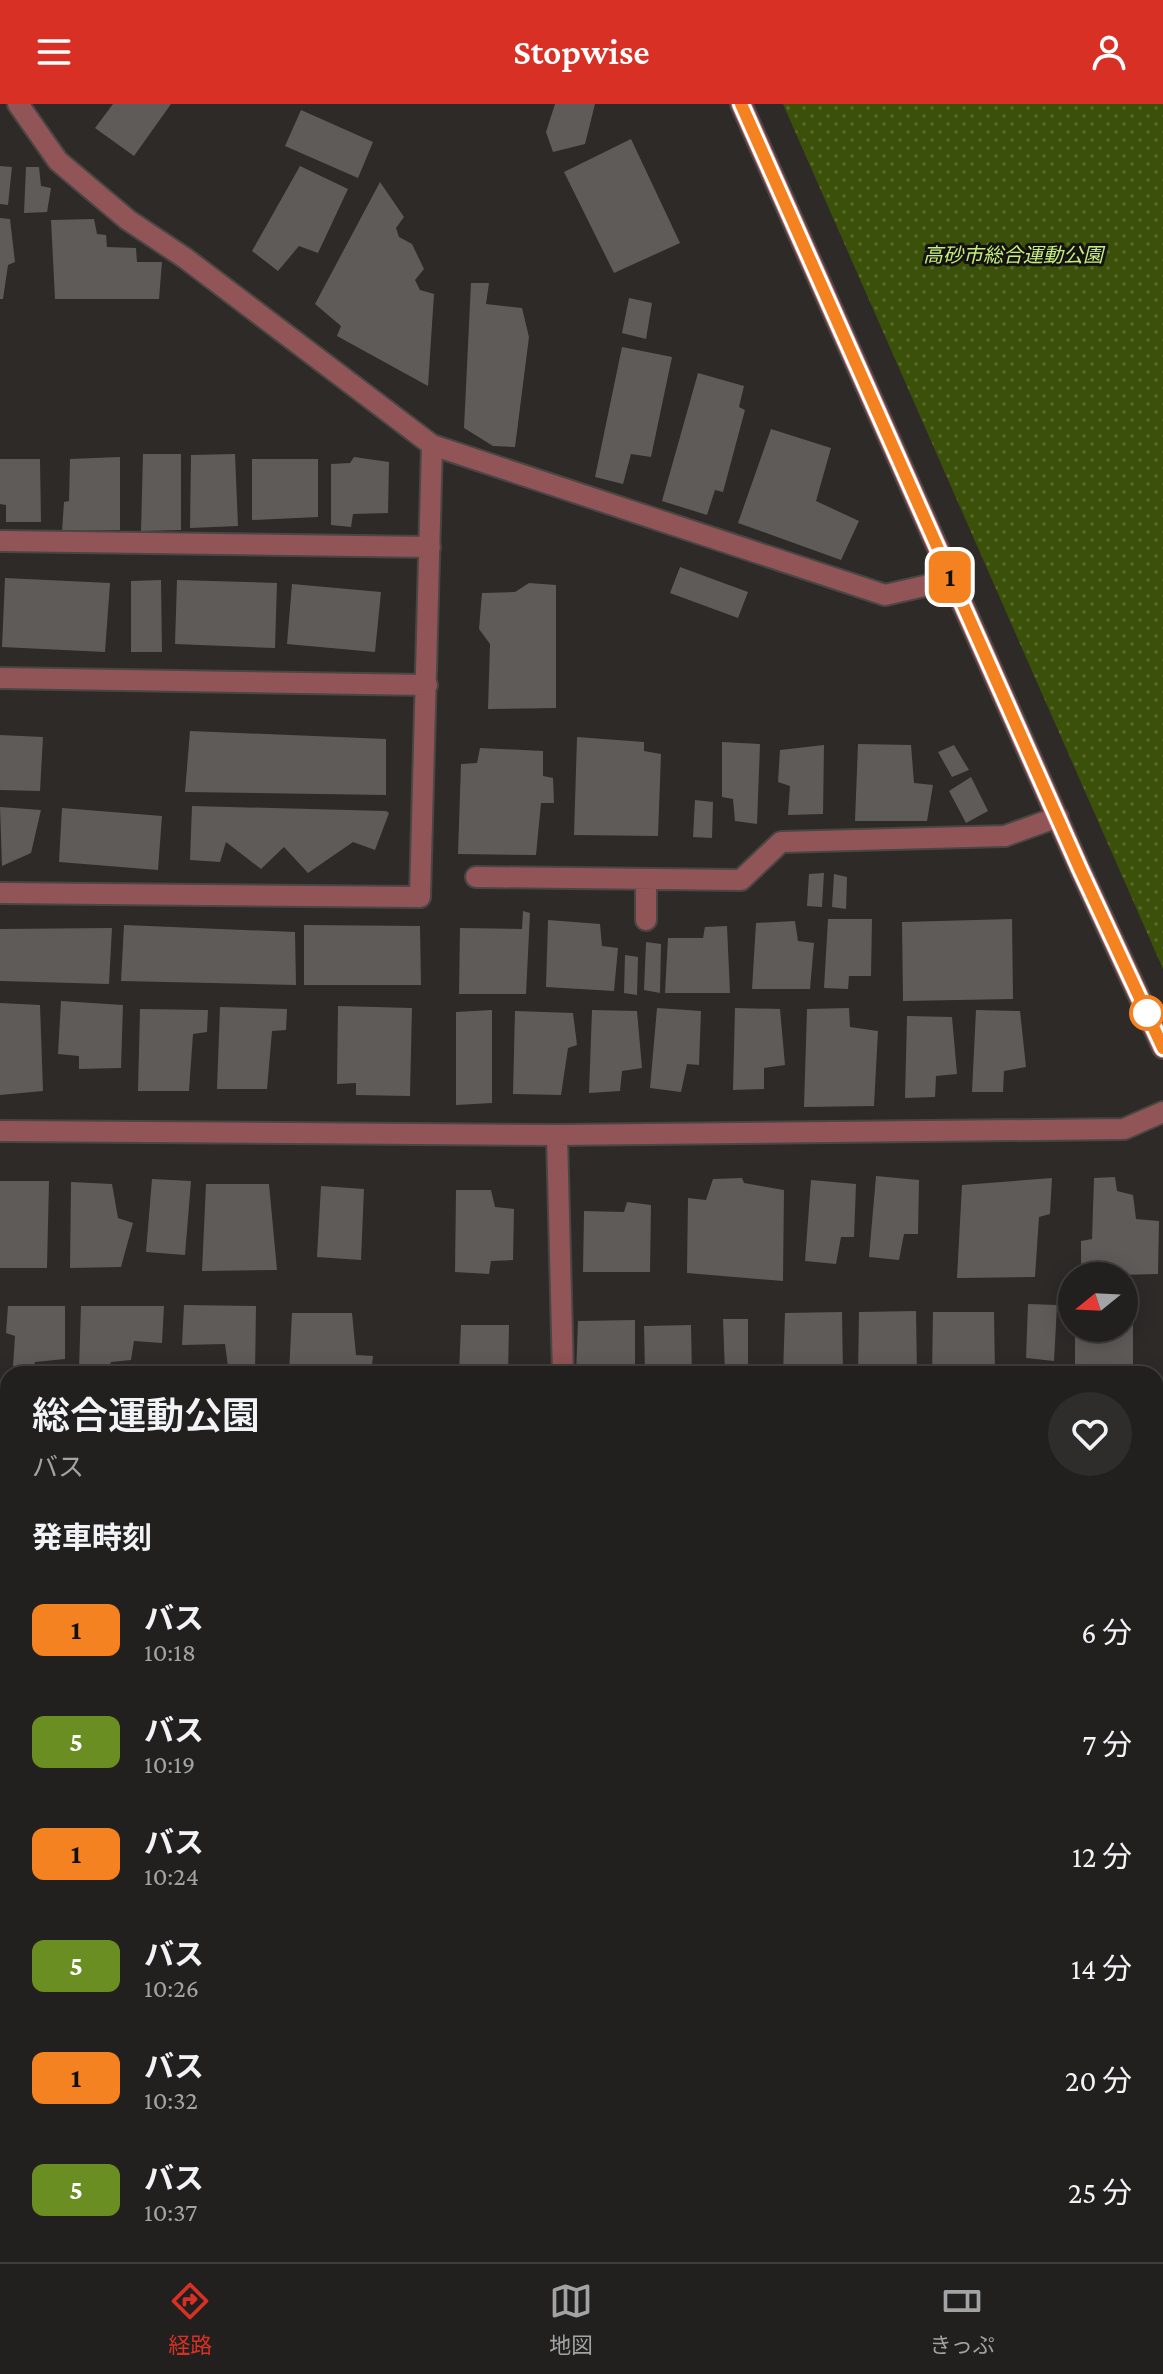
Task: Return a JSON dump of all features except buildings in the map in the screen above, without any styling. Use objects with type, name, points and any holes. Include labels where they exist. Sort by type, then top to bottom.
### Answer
[{"type":"main road","points":[[741,104],[951,580],[1163,1048]]},
{"type":"street","points":[[18,104],[58,161],[128,220],[185,258],[432,445],[885,595],[951,580]]},
{"type":"street","points":[[0,893],[420,897],[432,445]]},
{"type":"street","points":[[0,541],[430,547]]},
{"type":"street","points":[[0,678],[427,685]]},
{"type":"street","points":[[476,877],[741,880],[781,842],[1005,836],[1058,817]]},
{"type":"street","points":[[646,879],[646,920]]},
{"type":"street","points":[[0,1131],[557,1135],[1124,1129],[1163,1112]]},
{"type":"street","points":[[557,1135],[563,1366]]},
{"type":"green space","name":"高砂市総合運動公園","points":[[783,104],[1163,104],[1163,969]]},
{"type":"bus line","name":"1","points":[[741,104],[1080,869],[1163,1048]]}]
